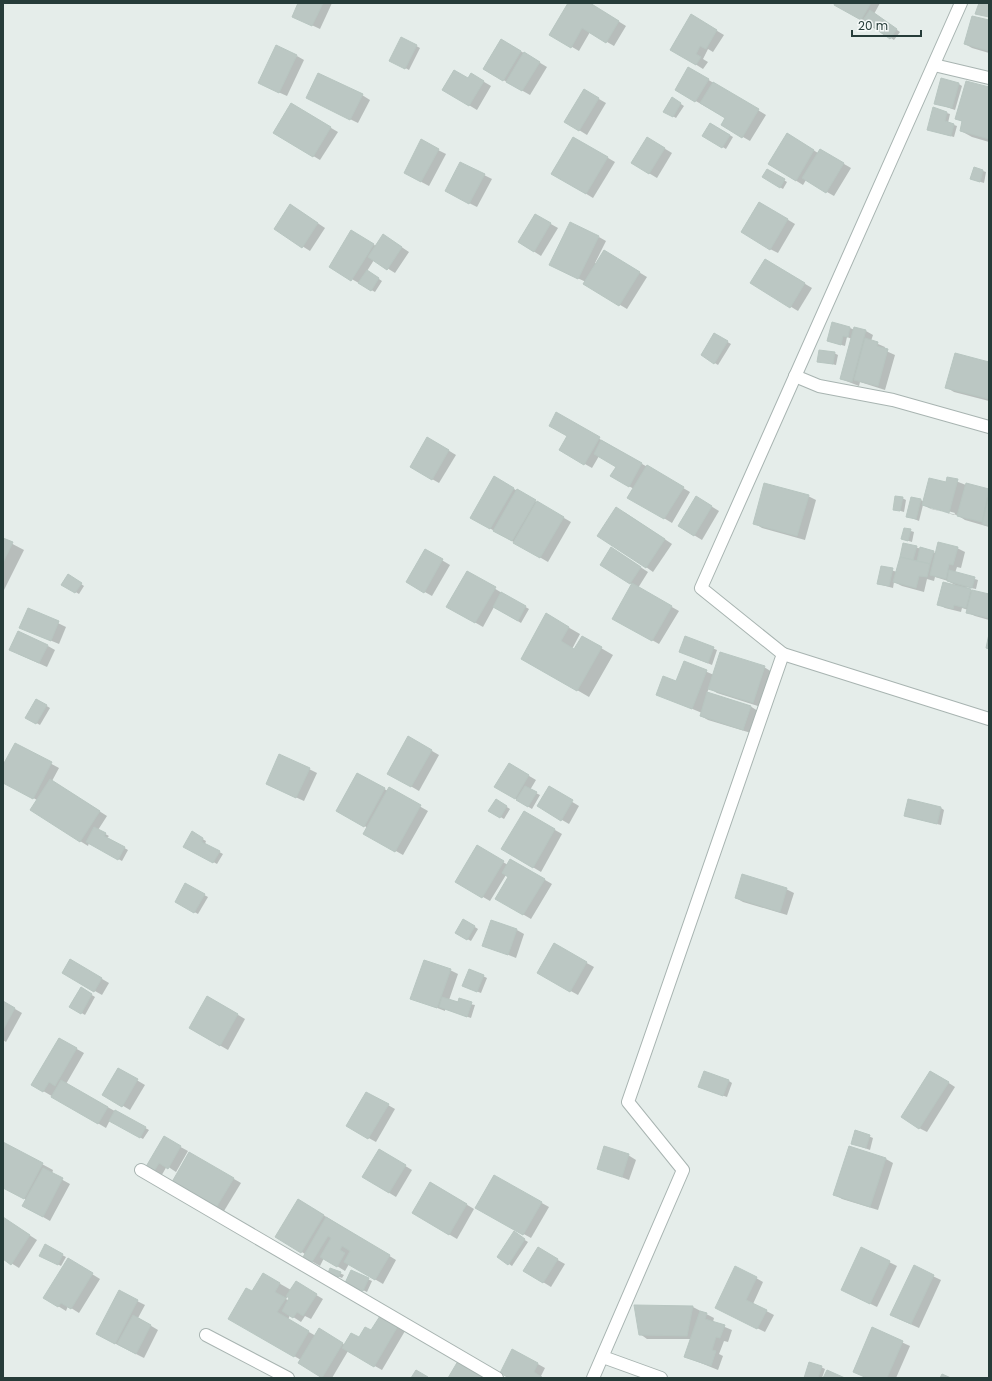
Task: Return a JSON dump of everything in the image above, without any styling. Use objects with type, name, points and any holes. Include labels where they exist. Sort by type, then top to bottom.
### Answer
[{"type":"street","points":[[961,3],[701,588],[783,654],[989,719]]},
{"type":"street","points":[[934,65],[989,78]]},
{"type":"street","points":[[795,376],[819,386],[893,400],[989,427]]},
{"type":"street","points":[[593,1378],[603,1358],[683,1170],[628,1102],[783,654]]},
{"type":"street","points":[[141,1170],[497,1378]]},
{"type":"street","points":[[206,1336],[288,1378]]},
{"type":"street","points":[[603,1358],[662,1378]]},
{"type":"building","points":[[298,3],[323,3],[312,26],[292,17]]},
{"type":"building","points":[[568,3],[590,3],[619,21],[606,43],[582,28],[571,48],[549,35]]},
{"type":"building","points":[[835,3],[871,3],[861,20],[834,5]]},
{"type":"building","points":[[979,3],[989,3],[989,17],[975,14]]},
{"type":"building","points":[[870,10],[897,29],[890,39],[863,20]]},
{"type":"building","points":[[691,14],[717,30],[706,49],[700,46],[696,54],[701,57],[696,65],[670,50]]},
{"type":"building","points":[[972,16],[989,20],[989,51],[964,44]]},
{"type":"building","points":[[401,37],[417,45],[405,69],[389,61]]},
{"type":"building","points":[[501,39],[521,51],[503,81],[483,69]]},
{"type":"building","points":[[276,45],[297,55],[279,93],[258,83]]},
{"type":"building","points":[[524,52],[540,62],[522,91],[506,82]]},
{"type":"building","points":[[688,67],[709,79],[695,102],[675,90]]},
{"type":"building","points":[[454,70],[468,78],[471,73],[484,81],[469,106],[442,90]]},
{"type":"building","points":[[318,73],[363,94],[350,120],[306,98]]},
{"type":"building","points":[[941,78],[959,83],[952,108],[934,104]]},
{"type":"building","points":[[966,81],[989,87],[989,139],[960,131],[962,121],[955,119]]},
{"type":"building","points":[[713,82],[759,109],[742,138],[721,125],[725,118],[700,103]]},
{"type":"building","points":[[584,89],[599,98],[579,131],[564,122]]},
{"type":"building","points":[[672,97],[681,103],[673,117],[663,112]]},
{"type":"building","points":[[291,103],[331,127],[313,157],[273,133]]},
{"type":"building","points":[[933,107],[947,112],[945,121],[954,124],[951,136],[927,130]]},
{"type":"building","points":[[710,123],[730,135],[722,148],[702,136]]},
{"type":"building","points":[[787,133],[814,150],[796,181],[768,164]]},
{"type":"building","points":[[573,137],[608,157],[586,194],[551,174]]},
{"type":"building","points":[[647,137],[665,148],[649,174],[631,163]]},
{"type":"building","points":[[421,139],[439,149],[421,182],[404,173]]},
{"type":"building","points":[[820,149],[844,163],[826,193],[802,178]]},
{"type":"building","points":[[460,162],[485,174],[469,204],[445,191]]},
{"type":"building","points":[[974,167],[983,170],[980,182],[970,179]]},
{"type":"building","points":[[767,169],[785,179],[780,188],[762,177]]},
{"type":"building","points":[[759,202],[788,219],[770,250],[741,232]]},
{"type":"building","points":[[290,204],[318,223],[302,248],[274,229]]},
{"type":"building","points":[[535,214],[551,223],[534,252],[518,242]]},
{"type":"building","points":[[570,222],[599,236],[578,279],[549,265]]},
{"type":"building","points":[[351,230],[374,244],[351,281],[329,267]]},
{"type":"building","points":[[383,234],[402,247],[387,270],[368,257]]},
{"type":"building","points":[[604,250],[640,272],[619,306],[583,284]]},
{"type":"building","points":[[765,259],[805,283],[790,308],[750,283]]},
{"type":"building","points":[[367,270],[379,278],[371,291],[358,283]]},
{"type":"building","points":[[832,322],[850,327],[848,337],[843,336],[841,345],[827,341]]},
{"type":"building","points":[[854,327],[866,330],[852,382],[840,379]]},
{"type":"building","points":[[714,333],[728,341],[714,364],[701,355]]},
{"type":"building","points":[[865,338],[878,342],[877,346],[888,349],[878,386],[854,380]]},
{"type":"building","points":[[819,350],[835,352],[833,364],[817,362]]},
{"type":"building","points":[[955,353],[989,362],[989,399],[945,388]]},
{"type":"building","points":[[556,412],[600,437],[584,465],[559,450],[567,436],[549,426]]},
{"type":"building","points":[[427,437],[449,450],[432,480],[410,467]]},
{"type":"building","points":[[601,440],[642,463],[629,487],[610,476],[616,467],[594,454]]},
{"type":"building","points":[[647,465],[684,487],[664,519],[627,498]]},
{"type":"building","points":[[494,476],[514,488],[490,529],[470,518]]},
{"type":"building","points":[[947,477],[958,479],[949,513],[922,505],[929,478],[946,482]]},
{"type":"building","points":[[764,483],[809,495],[797,536],[753,524]]},
{"type":"building","points":[[966,483],[989,489],[982,522],[957,516]]},
{"type":"building","points":[[517,489],[536,500],[512,541],[493,531]]},
{"type":"building","points":[[696,496],[712,506],[694,536],[678,526]]},
{"type":"building","points":[[895,496],[903,497],[900,511],[893,510]]},
{"type":"building","points":[[989,496],[989,526],[982,524]]},
{"type":"building","points":[[911,497],[921,499],[916,519],[906,517]]},
{"type":"building","points":[[537,501],[564,517],[540,558],[513,543]]},
{"type":"building","points":[[616,507],[665,539],[646,568],[597,536]]},
{"type":"building","points":[[904,528],[911,529],[908,541],[901,539]]},
{"type":"building","points":[[3,538],[13,542],[3,563]]},
{"type":"building","points":[[938,542],[958,547],[953,565],[949,564],[946,579],[930,575]]},
{"type":"building","points":[[903,543],[917,546],[913,560],[900,557]]},
{"type":"building","points":[[611,547],[641,567],[630,584],[600,565]]},
{"type":"building","points":[[920,547],[934,551],[930,564],[917,561]]},
{"type":"building","points":[[425,549],[443,559],[424,593],[406,582]]},
{"type":"building","points":[[900,557],[930,564],[927,577],[919,576],[916,588],[893,582]]},
{"type":"building","points":[[881,566],[893,568],[889,586],[877,584]]},
{"type":"building","points":[[949,570],[975,577],[972,588],[947,581]]},
{"type":"building","points":[[467,571],[496,587],[475,623],[446,607]]},
{"type":"building","points":[[68,574],[82,583],[75,593],[61,585]]},
{"type":"building","points":[[943,582],[971,589],[966,608],[954,605],[953,609],[937,605]]},
{"type":"building","points":[[632,583],[672,606],[652,641],[612,619]]},
{"type":"building","points":[[972,590],[989,594],[989,618],[966,613]]},
{"type":"building","points":[[501,592],[526,606],[518,621],[493,607]]},
{"type":"building","points":[[28,608],[59,621],[51,641],[19,628]]},
{"type":"building","points":[[546,613],[569,627],[561,641],[574,649],[582,636],[602,647],[577,691],[521,659]]},
{"type":"building","points":[[18,631],[48,645],[39,663],[9,650]]},
{"type":"building","points":[[989,634],[989,649],[986,648]]},
{"type":"building","points":[[685,636],[714,647],[708,663],[679,652]]},
{"type":"building","points":[[720,652],[765,666],[753,703],[708,689]]},
{"type":"building","points":[[684,661],[707,670],[692,709],[656,695],[663,676],[676,681]]},
{"type":"building","points":[[707,692],[751,706],[743,730],[700,716]]},
{"type":"building","points":[[36,699],[47,705],[36,724],[25,718]]},
{"type":"building","points":[[408,736],[432,750],[411,787],[387,774]]},
{"type":"building","points":[[15,743],[52,762],[33,799],[3,783],[3,765]]},
{"type":"building","points":[[279,754],[310,768],[296,798],[266,784]]},
{"type":"building","points":[[509,763],[529,775],[515,799],[494,787]]},
{"type":"building","points":[[357,773],[385,788],[364,827],[336,811]]},
{"type":"building","points":[[50,779],[100,811],[80,842],[30,810]]},
{"type":"building","points":[[525,786],[537,792],[528,807],[516,800]]},
{"type":"building","points":[[549,786],[573,800],[561,821],[537,806]]},
{"type":"building","points":[[389,787],[421,805],[395,852],[363,834]]},
{"type":"building","points":[[496,799],[507,806],[500,818],[488,811]]},
{"type":"building","points":[[908,799],[941,807],[937,824],[904,816]]},
{"type":"building","points":[[524,811],[555,829],[533,868],[501,849]]},
{"type":"building","points":[[94,827],[106,833],[104,836],[125,847],[118,860],[86,842]]},
{"type":"building","points":[[192,831],[203,838],[202,842],[220,851],[213,863],[183,847]]},
{"type":"building","points":[[477,845],[504,861],[482,898],[455,882]]},
{"type":"building","points":[[510,859],[545,879],[523,915],[495,899],[508,877],[502,873]]},
{"type":"building","points":[[742,874],[787,888],[780,912],[735,898]]},
{"type":"building","points":[[185,883],[205,894],[194,913],[175,902]]},
{"type":"building","points":[[463,919],[475,926],[467,940],[455,933]]},
{"type":"building","points":[[491,920],[517,929],[508,955],[482,946]]},
{"type":"building","points":[[554,943],[587,962],[570,992],[537,973]]},
{"type":"building","points":[[70,959],[102,978],[94,992],[62,973]]},
{"type":"building","points":[[424,960],[451,969],[437,1008],[410,999]]},
{"type":"building","points":[[469,969],[484,975],[477,992],[462,986]]},
{"type":"building","points":[[81,987],[92,994],[81,1014],[69,1007]]},
{"type":"building","points":[[207,996],[238,1014],[220,1046],[189,1028]]},
{"type":"building","points":[[442,997],[458,1002],[459,998],[472,1002],[467,1017],[439,1007]]},
{"type":"building","points":[[3,1001],[15,1008],[3,1030]]},
{"type":"building","points":[[59,1038],[77,1048],[55,1086],[49,1082],[43,1092],[31,1085]]},
{"type":"building","points":[[118,1068],[138,1079],[122,1107],[102,1095]]},
{"type":"building","points":[[704,1071],[729,1080],[723,1096],[698,1087]]},
{"type":"building","points":[[930,1071],[949,1082],[919,1129],[901,1117]]},
{"type":"building","points":[[61,1080],[108,1107],[98,1124],[51,1097]]},
{"type":"building","points":[[366,1092],[389,1104],[368,1139],[346,1126]]},
{"type":"building","points":[[115,1110],[146,1127],[140,1138],[109,1121]]},
{"type":"building","points":[[855,1130],[870,1135],[866,1148],[851,1144]]},
{"type":"building","points":[[164,1136],[181,1146],[168,1169],[159,1163],[152,1175],[144,1170]]},
{"type":"building","points":[[3,1142],[43,1163],[24,1199],[3,1188]]},
{"type":"building","points":[[604,1146],[629,1154],[622,1177],[597,1169]]},
{"type":"building","points":[[849,1146],[886,1158],[870,1207],[833,1195]]},
{"type":"building","points":[[379,1149],[406,1165],[389,1193],[362,1177]]},
{"type":"building","points":[[189,1152],[234,1178],[216,1208],[172,1182]]},
{"type":"building","points":[[43,1168],[63,1178],[43,1217],[22,1206]]},
{"type":"building","points":[[494,1175],[542,1202],[523,1235],[475,1208]]},
{"type":"building","points":[[430,1182],[467,1204],[449,1235],[412,1213]]},
{"type":"building","points":[[298,1199],[324,1215],[301,1253],[275,1237]]},
{"type":"building","points":[[3,1217],[30,1235],[11,1265],[3,1259]]},
{"type":"building","points":[[326,1217],[390,1255],[375,1280],[344,1262],[350,1251],[342,1246],[340,1250],[345,1253],[337,1267],[320,1257],[331,1238],[328,1236],[312,1262],[303,1257]]},
{"type":"building","points":[[514,1231],[525,1239],[508,1265],[497,1257]]},
{"type":"building","points":[[45,1244],[63,1254],[58,1265],[39,1256]]},
{"type":"building","points":[[538,1247],[558,1259],[543,1283],[523,1271]]},
{"type":"building","points":[[861,1247],[890,1261],[870,1304],[841,1290]]},
{"type":"building","points":[[68,1258],[93,1273],[71,1309],[61,1303],[58,1307],[43,1298]]},
{"type":"building","points":[[914,1265],[934,1275],[911,1324],[890,1315]]},
{"type":"building","points":[[735,1266],[757,1277],[746,1300],[767,1310],[757,1329],[715,1308]]},
{"type":"building","points":[[330,1268],[341,1272],[339,1277],[328,1273]]},
{"type":"building","points":[[351,1270],[369,1278],[363,1291],[345,1283]]},
{"type":"building","points":[[263,1273],[280,1283],[275,1292],[286,1298],[277,1312],[309,1331],[294,1357],[228,1319],[246,1288],[252,1291]]},
{"type":"building","points":[[296,1281],[317,1294],[303,1316],[297,1312],[293,1318],[282,1311],[289,1298],[286,1296]]},
{"type":"building","points":[[119,1290],[138,1300],[115,1344],[96,1334]]},
{"type":"building","points":[[634,1305],[693,1306],[687,1336],[639,1335]]},
{"type":"building","points":[[700,1311],[707,1313],[705,1319],[725,1325],[720,1338],[716,1337],[712,1350],[716,1351],[711,1366],[684,1357]]},
{"type":"building","points":[[133,1315],[151,1325],[136,1354],[117,1344]]},
{"type":"building","points":[[380,1316],[398,1326],[374,1367],[342,1348],[351,1333],[359,1337],[365,1327],[371,1330]]},
{"type":"building","points":[[872,1327],[903,1341],[887,1378],[867,1378],[853,1372]]},
{"type":"building","points":[[319,1328],[343,1343],[322,1378],[298,1363]]},
{"type":"building","points":[[512,1349],[538,1363],[534,1372],[543,1378],[509,1378],[500,1373]]},
{"type":"building","points":[[458,1361],[486,1378],[448,1378]]},
{"type":"building","points":[[809,1362],[822,1366],[818,1378],[804,1378]]},
{"type":"building","points":[[416,1370],[428,1377],[411,1378]]},
{"type":"building","points":[[827,1370],[845,1378],[823,1378]]},
{"type":"building","points":[[942,1374],[951,1378],[940,1378]]}]
